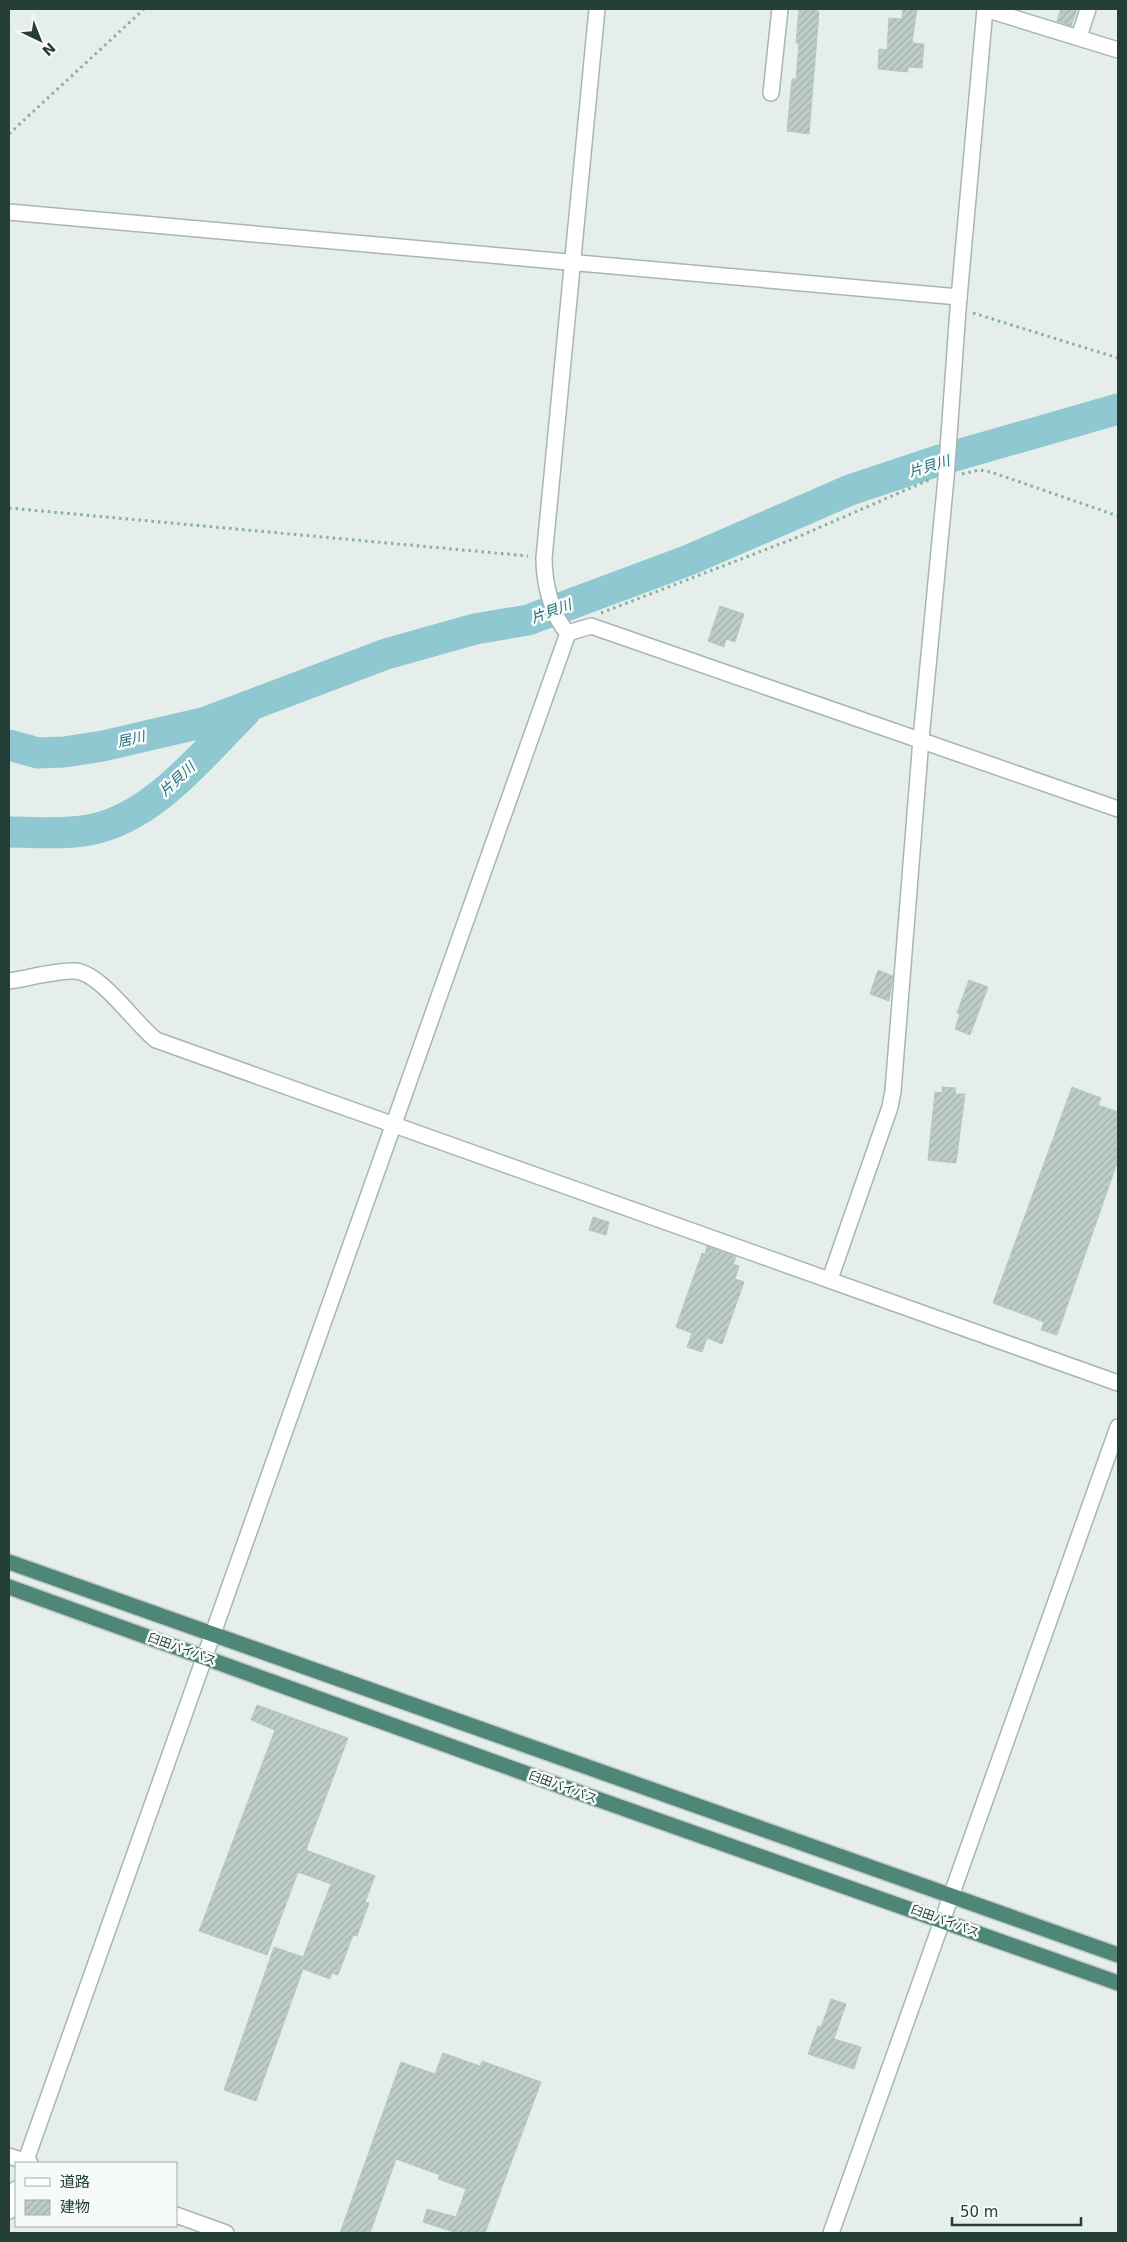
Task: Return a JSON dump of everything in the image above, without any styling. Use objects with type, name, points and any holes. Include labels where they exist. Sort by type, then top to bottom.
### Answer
[{"type":"highway","name":"臼田バイパス","points":[[9,1562],[1118,1955]]},
{"type":"highway","name":"臼田バイパス","points":[[9,1587],[556,1784],[1118,1983]]},
{"type":"street","points":[[27,2162],[212,1634],[394,1124],[564,629],[545,582],[544,558],[597,9]]},
{"type":"street","points":[[771,93],[780,9]]},
{"type":"street","points":[[830,1280],[890,1106],[893,1091],[921,739],[946,474],[958,303],[985,9],[1118,50]]},
{"type":"street","points":[[1078,37],[1088,9]]},
{"type":"street","points":[[9,212],[573,264],[958,303]]},
{"type":"street","points":[[564,629],[591,626],[921,739],[1118,809]]},
{"type":"street","points":[[9,981],[77,970],[93,978],[104,987],[143,1030],[156,1040],[1118,1383]]},
{"type":"street","points":[[831,2233],[1118,1427]]},
{"type":"street","points":[[9,2156],[24,2162]]},
{"type":"street","points":[[9,2211],[15,2193]]},
{"type":"street","points":[[178,2216],[226,2233]]},
{"type":"path","points":[[9,134],[144,9]]},
{"type":"path","points":[[958,303],[1118,358]]},
{"type":"path","points":[[596,616],[793,538],[946,474],[979,470],[991,472],[1118,516]]},
{"type":"path","points":[[9,508],[544,558]]},
{"type":"building","points":[[799,9],[817,9],[819,12],[809,134],[787,131],[792,79],[796,79],[799,43],[796,43]]},
{"type":"building","points":[[903,9],[917,9],[912,43],[924,44],[922,68],[908,67],[908,72],[878,69],[879,49],[887,50],[889,18],[902,19]]},
{"type":"building","points":[[1061,9],[1077,9],[1071,26],[1057,21]]},
{"type":"building","points":[[720,606],[744,614],[735,642],[726,639],[724,647],[708,641]]},
{"type":"building","points":[[878,970],[893,976],[889,1001],[870,994]]},
{"type":"building","points":[[969,980],[988,987],[970,1035],[955,1029],[960,1014],[957,1013]]},
{"type":"building","points":[[942,1087],[956,1088],[955,1094],[965,1094],[956,1163],[928,1160],[935,1092],[942,1093]]},
{"type":"building","points":[[1072,1087],[1101,1098],[1098,1105],[1118,1112],[1118,1160],[1057,1335],[1041,1330],[1044,1322],[993,1303]]},
{"type":"building","points":[[593,1217],[609,1222],[606,1235],[589,1230]]},
{"type":"building","points":[[707,1246],[736,1257],[733,1264],[739,1266],[735,1279],[744,1282],[722,1344],[707,1338],[702,1352],[687,1347],[692,1333],[676,1327],[702,1253],[705,1254]]},
{"type":"building","points":[[257,1705],[348,1738],[306,1850],[375,1876],[365,1902],[369,1903],[357,1936],[353,1935],[338,1975],[332,1973],[330,1979],[303,1969],[256,2101],[224,2090],[274,1947],[303,1957],[331,1884],[298,1872],[267,1955],[199,1931],[275,1730],[251,1720]]},
{"type":"building","points":[[831,1999],[846,2004],[834,2039],[861,2047],[854,2069],[808,2054],[818,2026],[821,2027]]},
{"type":"building","points":[[443,2053],[480,2066],[482,2061],[541,2082],[485,2233],[457,2233],[423,2222],[427,2209],[456,2217],[466,2189],[438,2179],[440,2175],[396,2159],[370,2233],[340,2233],[401,2062],[435,2074]]},
{"type":"waterway","name":"片貝川","points":[[9,745],[38,753],[64,752],[103,746],[206,722],[386,654],[475,629],[528,620],[689,560],[850,490],[937,461],[1118,409]]},
{"type":"waterway","name":"片貝川","points":[[9,832],[79,832],[112,824],[134,813],[174,783],[245,712]]},
{"type":"water label","name":"居川","points":[[131,739]]}]
